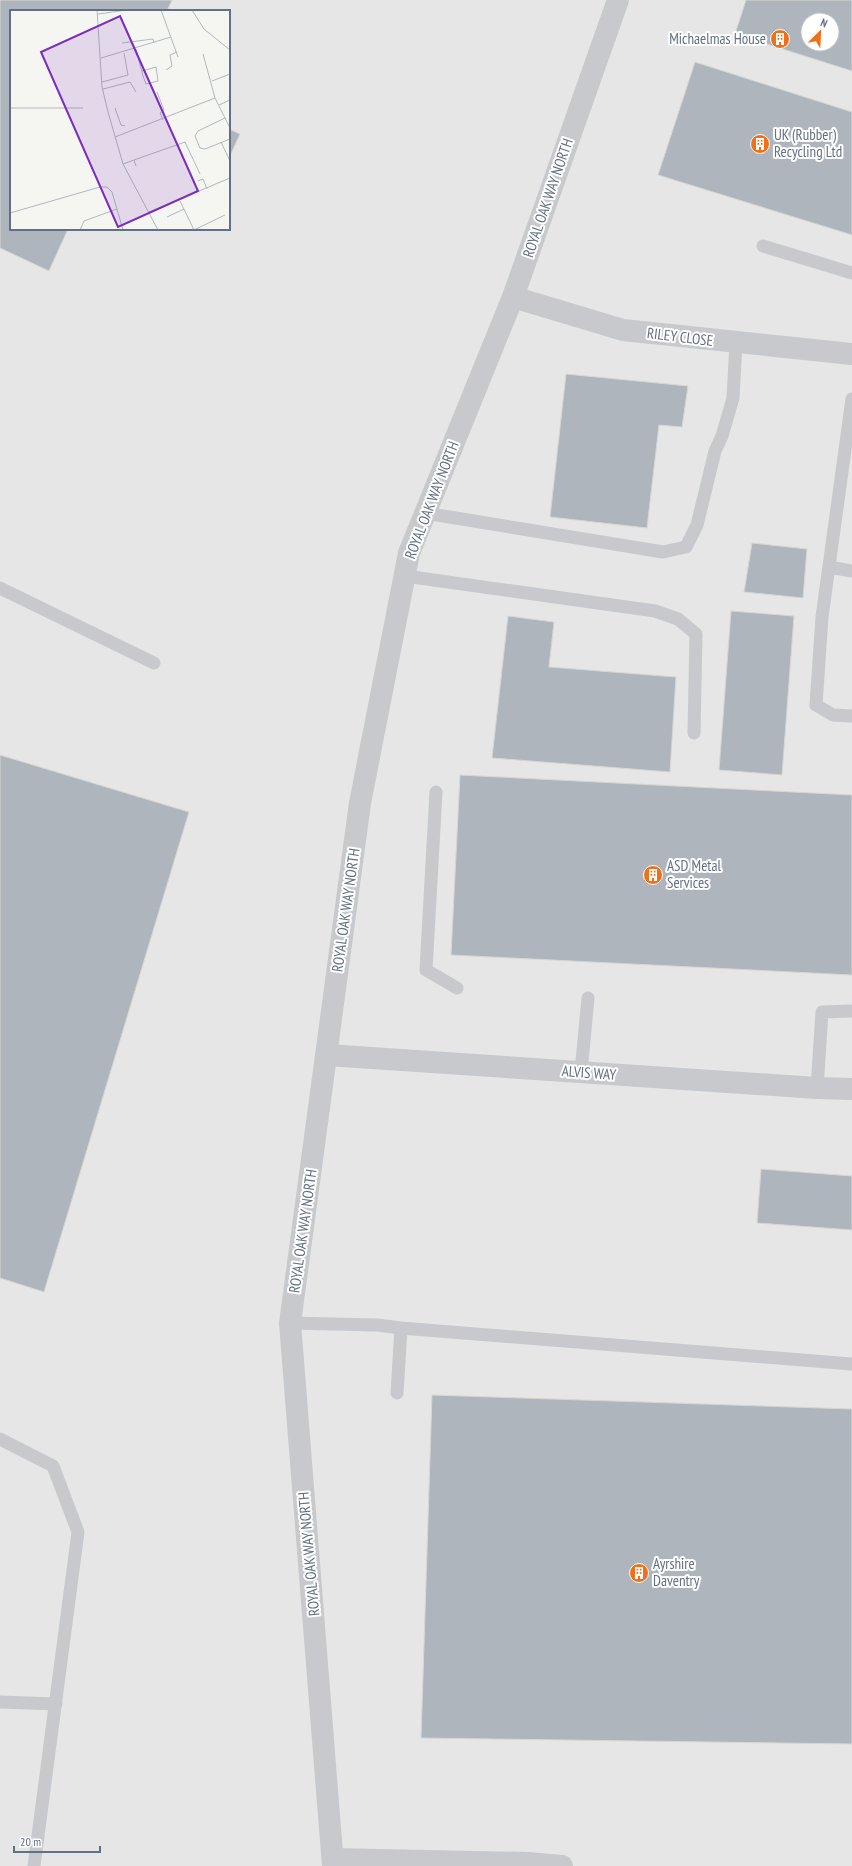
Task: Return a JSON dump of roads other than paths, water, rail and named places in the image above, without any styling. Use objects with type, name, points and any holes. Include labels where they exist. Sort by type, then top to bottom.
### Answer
[{"type":"street","name":"ROYAL OAK WAY NORTH","points":[[333,1862],[290,1323],[360,802],[409,553],[513,297],[618,0]]},
{"type":"street","name":"RILEY CLOSE","points":[[513,297],[624,330],[736,343],[852,354]]},
{"type":"street","name":"ALVIS WAY","points":[[327,1055],[817,1088],[852,1089]]},
{"type":"street","points":[[333,1862],[528,1863],[562,1866]]},
{"type":"lane","points":[[763,246],[852,273]]},
{"type":"lane","points":[[425,513],[663,552],[686,547],[697,525],[715,451],[722,436],[733,398],[736,343]]},
{"type":"lane","points":[[852,399],[822,618],[816,706],[833,715],[852,716]]},
{"type":"lane","points":[[829,567],[852,571]]},
{"type":"lane","points":[[405,576],[655,611],[678,619],[696,634],[694,733]]},
{"type":"lane","points":[[0,588],[154,663]]},
{"type":"lane","points":[[436,792],[426,970],[457,988]]},
{"type":"lane","points":[[581,1072],[588,998]]},
{"type":"lane","points":[[817,1088],[822,1012],[852,1011]]},
{"type":"lane","points":[[290,1323],[377,1325],[852,1364]]},
{"type":"lane","points":[[396,1393],[401,1328]]},
{"type":"lane","points":[[0,1439],[53,1466],[78,1532],[34,1866]]},
{"type":"lane","points":[[0,1702],[56,1704]]},
{"type":"place","name":"Michaelmas House","points":[[780,39]]},
{"type":"place","name":"UK (Rubber) Recycling Ltd","points":[[760,144]]},
{"type":"place","name":"ASD Metal Services","points":[[653,875]]},
{"type":"place","name":"Ayrshire Daventry","points":[[639,1573]]}]
